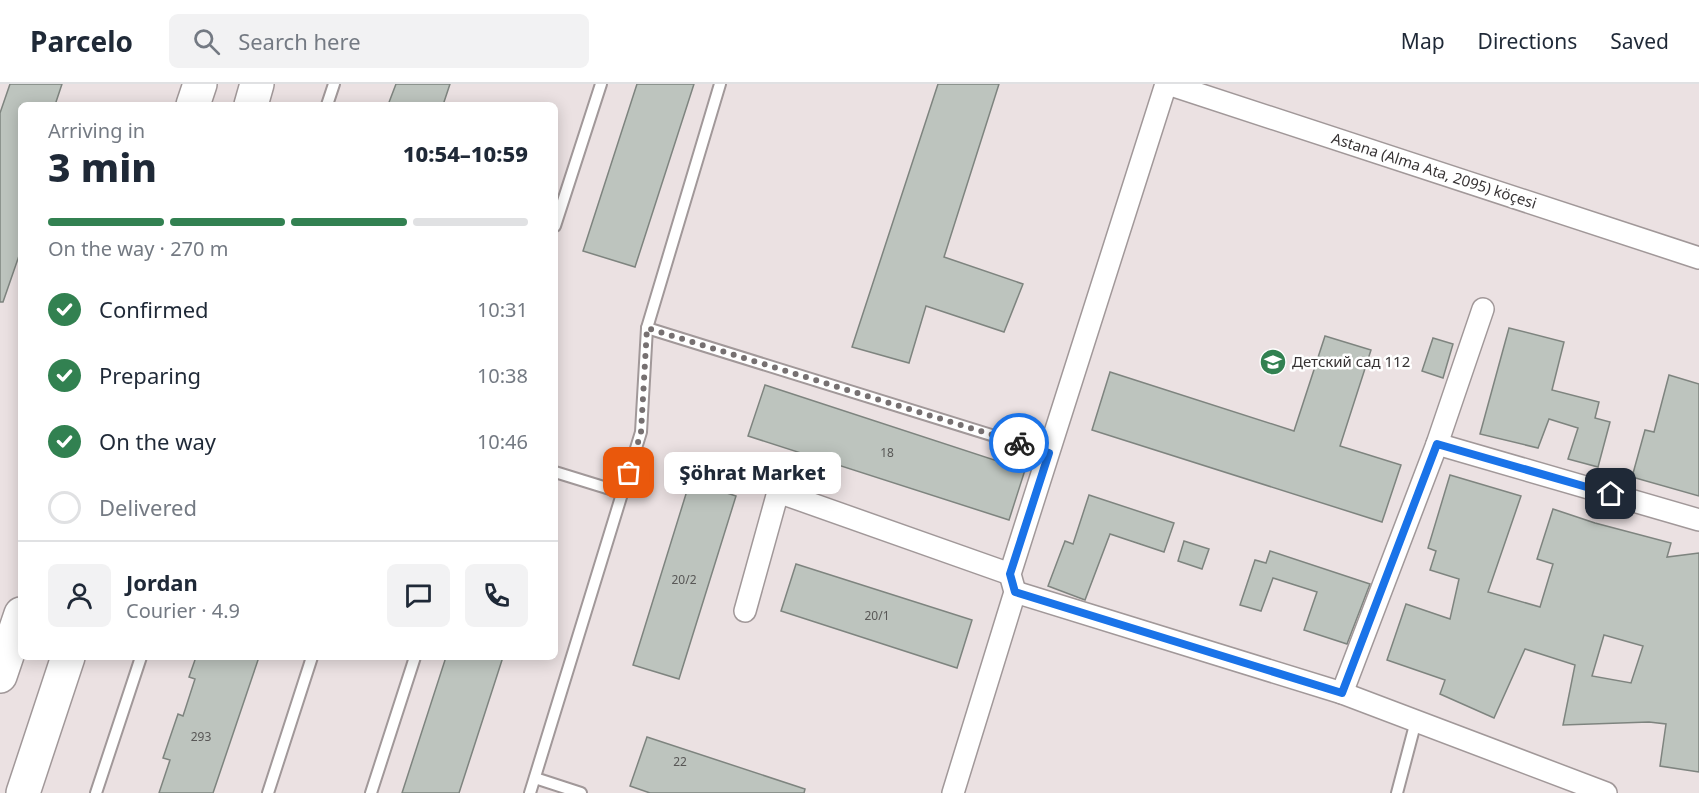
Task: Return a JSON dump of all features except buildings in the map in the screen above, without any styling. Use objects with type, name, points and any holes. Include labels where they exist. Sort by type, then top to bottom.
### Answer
[{"type":"main road","points":[[194,102],[200,84]]},
{"type":"main road","points":[[251,102],[257,84]]},
{"type":"main road","points":[[0,676],[18,624]]},
{"type":"main road","points":[[23,793],[67,660]]},
{"type":"street","name":"Astana (Alma Ata, 2095) köçesi","points":[[1167,84],[1699,258]]},
{"type":"street","points":[[953,793],[1049,453],[1167,84]]},
{"type":"street","points":[[1342,693],[1437,444],[1483,309]]},
{"type":"street","points":[[1437,444],[1699,520]]},
{"type":"street","points":[[745,612],[778,492],[1013,583],[1342,693],[1606,793]]},
{"type":"street","points":[[0,622],[18,616]]},
{"type":"lane","points":[[328,102],[334,84]]},
{"type":"lane","points":[[558,217],[601,84]]},
{"type":"lane","points":[[530,793],[641,432],[647,328],[720,84]]},
{"type":"lane","points":[[647,328],[1049,453]]},
{"type":"lane","points":[[558,473],[622,493]]},
{"type":"lane","points":[[96,793],[140,660]]},
{"type":"lane","points":[[268,793],[311,660]]},
{"type":"lane","points":[[371,793],[414,660]]},
{"type":"lane","points":[[1396,793],[1416,721]]},
{"type":"lane","points":[[535,778],[581,793]]},
{"type":"way so far","points":[[629,473],[641,432],[647,328],[1019,443]]},
{"type":"place","name":"Детский сад 112","points":[[1273,362]]},
{"type":"place","name":"Şöhrat Market","points":[[629,473]]},
{"type":"route","points":[[1019,443],[1049,453],[1010,574],[1015,592],[1342,693],[1437,444],[1611,494]]}]
